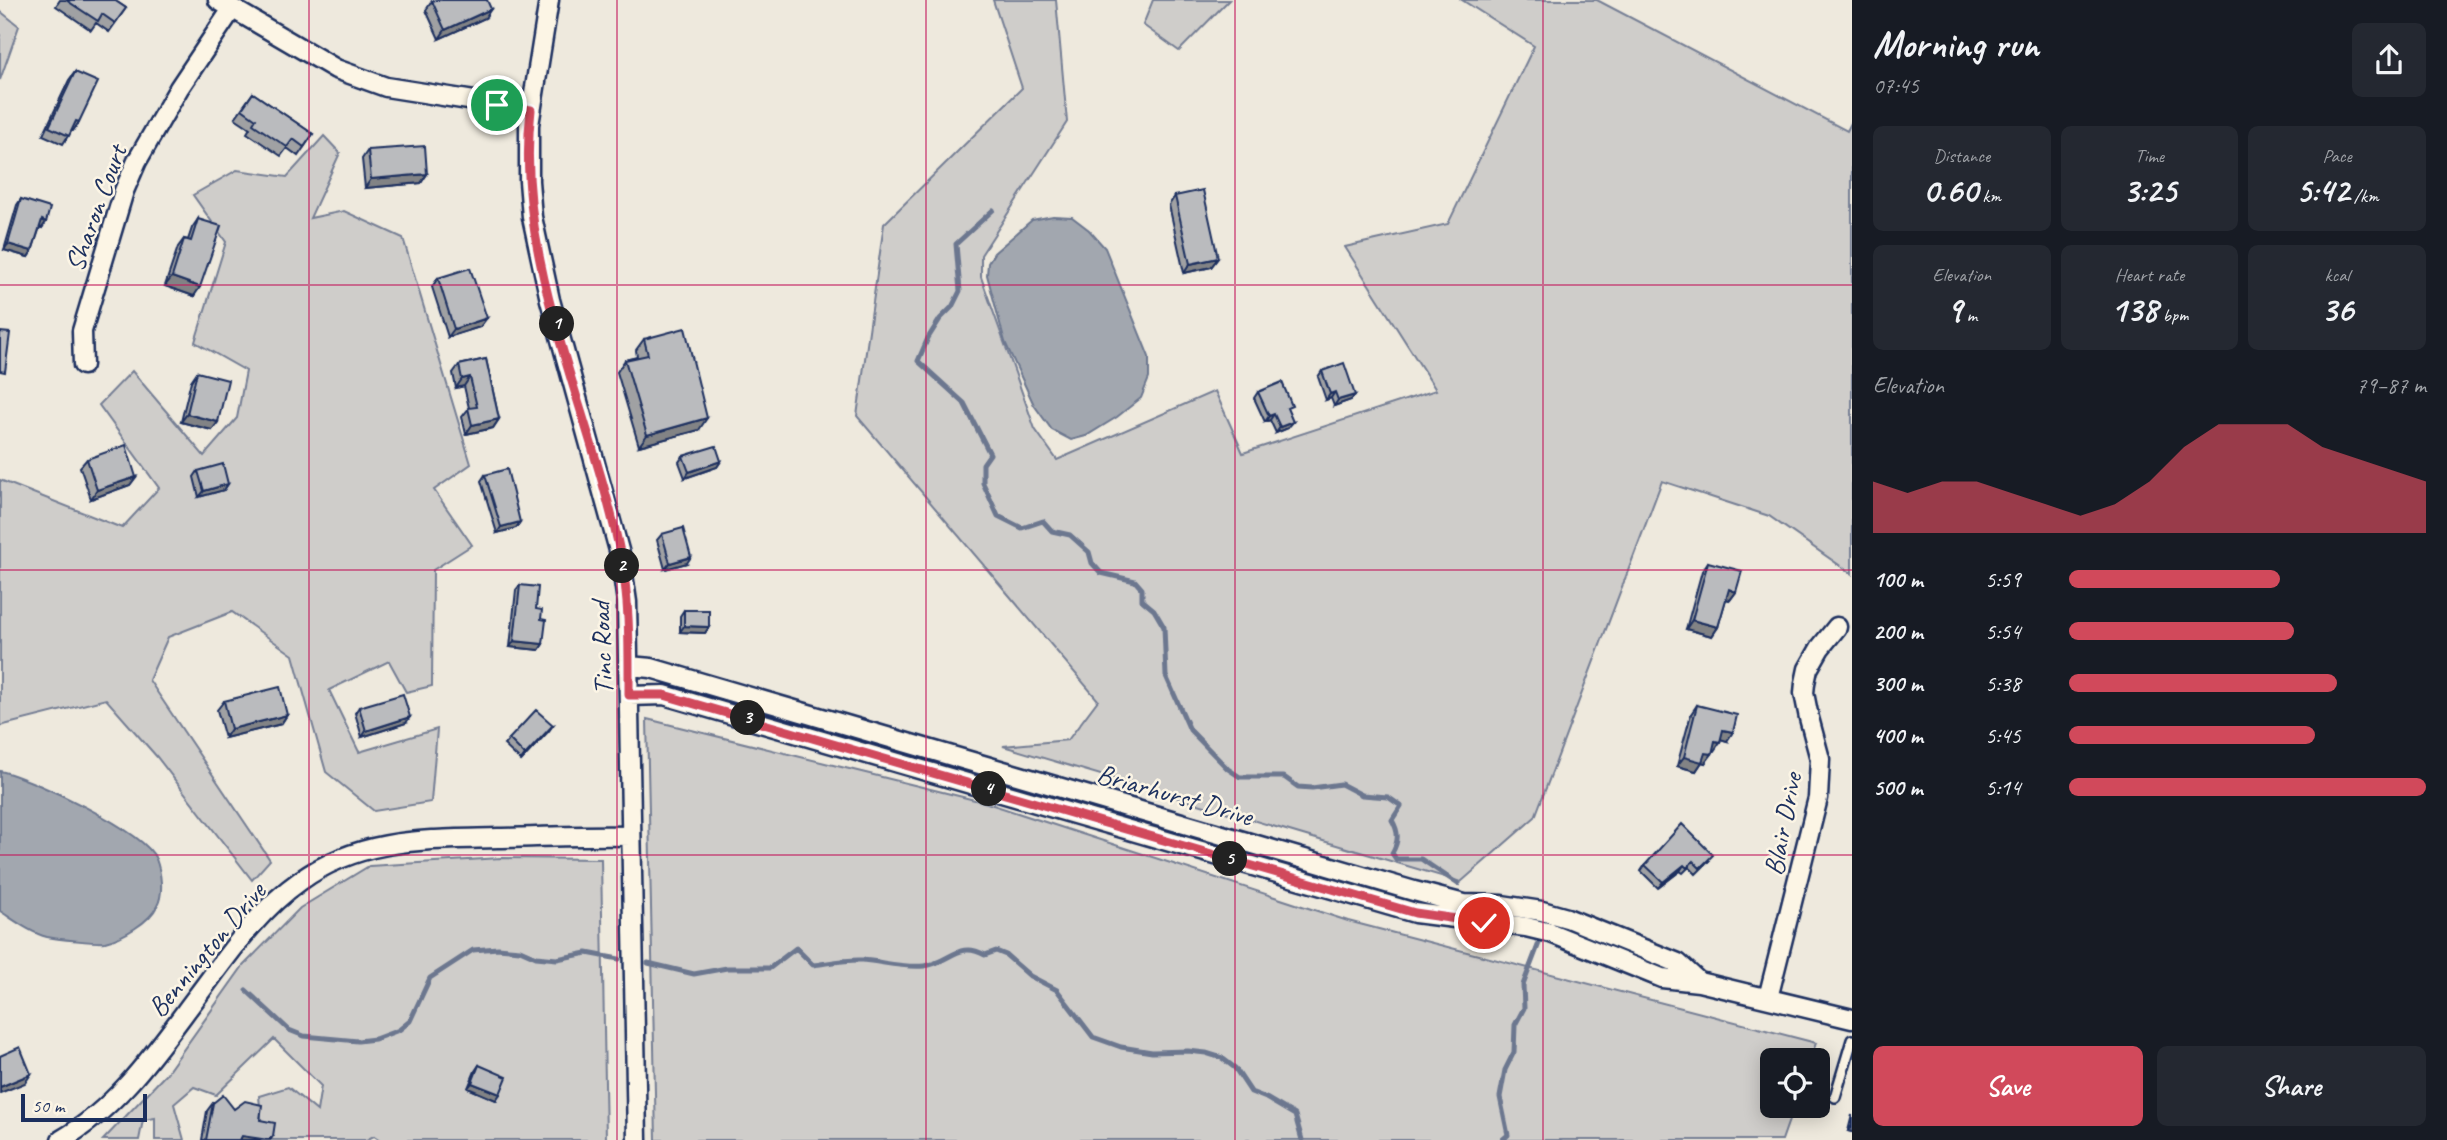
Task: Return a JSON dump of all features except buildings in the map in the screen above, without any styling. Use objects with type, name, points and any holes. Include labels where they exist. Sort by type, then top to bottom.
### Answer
[{"type":"street","name":"Tinc Road","points":[[549,0],[531,110],[529,181],[536,237],[550,299],[620,554],[627,602],[637,1140]]},
{"type":"street","points":[[225,5],[336,69],[386,87],[531,110]]},
{"type":"street","name":"Sharon Court","points":[[83,365],[82,331],[124,191],[137,161],[225,5]]},
{"type":"street","name":"Blair Drive","points":[[1768,998],[1818,799],[1820,759],[1807,706],[1805,683],[1808,669],[1837,627]]},
{"type":"street","name":"Briarhurst Drive","points":[[629,666],[651,668],[1414,891],[1464,904],[1528,909],[1567,918],[1678,963],[1699,982]]},
{"type":"street","name":"Briarhurst Drive","points":[[629,695],[664,695],[1415,913],[1552,933],[1662,978],[1699,982],[1852,1019]]},
{"type":"street","name":"Bennington Drive","points":[[61,1140],[80,1129],[126,1088],[254,924],[274,903],[311,875],[355,853],[391,843],[429,839],[631,836]]},
{"type":"lane","points":[[1835,1097],[1852,1040]]},
{"type":"shaded area","points":[[993,0],[1056,0],[1067,122],[981,255],[981,277],[1035,429],[1057,460],[1215,391],[1243,453],[1436,390],[1345,247],[1448,224],[1534,46],[1462,0],[1597,0],[1847,131],[1852,121],[1852,574],[1769,516],[1662,481],[1535,817],[1461,882],[1003,746],[1068,740],[1098,700],[857,416],[884,224],[1022,88]]},
{"type":"shaded area","points":[[1153,0],[1229,0],[1179,51],[1143,25]]},
{"type":"shaded area","points":[[0,11],[19,26],[0,80]]},
{"type":"shaded area","points":[[324,136],[340,153],[310,218],[344,211],[403,238],[471,464],[434,490],[472,545],[433,570],[432,686],[406,692],[389,661],[329,690],[359,752],[437,729],[431,802],[374,811],[326,772],[293,655],[232,612],[168,637],[149,680],[270,860],[252,880],[157,757],[106,699],[0,726],[0,480],[122,528],[159,488],[99,405],[132,371],[204,456],[237,418],[246,371],[195,342],[226,242],[193,195],[237,170],[287,177]]},
{"type":"shaded area","points":[[1053,216],[1072,217],[1089,230],[1105,248],[1149,357],[1149,378],[1141,398],[1086,436],[1071,440],[1052,430],[1034,405],[1005,342],[987,275],[988,263],[994,253],[1032,220]]},
{"type":"shaded area","points":[[647,719],[987,803],[1348,921],[1816,1043],[1814,1048],[1760,1048],[1760,1118],[1790,1118],[1782,1140],[656,1140]]},
{"type":"shaded area","points":[[0,771],[86,807],[147,847],[156,859],[161,882],[159,901],[148,918],[119,937],[105,942],[94,942],[47,937],[0,911]]},
{"type":"shaded area","points":[[501,858],[601,859],[606,1140],[380,1140],[374,1136],[366,1140],[263,1140],[259,1096],[288,1087],[317,1111],[321,1086],[274,1039],[216,1095],[194,1087],[174,1104],[184,1140],[155,1140],[155,1118],[143,1120],[139,1140],[103,1140],[166,1074],[243,966],[300,908],[369,866]]},
{"type":"waterway","points":[[993,210],[956,244],[960,291],[952,307],[940,319],[928,338],[918,361],[964,403],[990,454],[983,464],[983,483],[998,516],[1022,528],[1043,521],[1052,531],[1070,535],[1089,552],[1092,563],[1101,573],[1135,581],[1142,589],[1142,600],[1154,610],[1164,627],[1166,676],[1190,730],[1228,769],[1240,777],[1284,777],[1298,787],[1312,788],[1341,784],[1362,795],[1388,797],[1401,806],[1392,820],[1397,833],[1392,853],[1396,859],[1421,859],[1458,884]]},
{"type":"waterway","points":[[1502,1140],[1508,1135],[1500,1097],[1505,1070],[1514,1052],[1515,1025],[1524,1008],[1523,985],[1539,943]]},
{"type":"waterway","points":[[648,963],[694,974],[727,968],[770,968],[796,948],[813,965],[857,960],[924,966],[961,951],[976,951],[985,955],[996,951],[1006,955],[1030,976],[1057,990],[1093,1037],[1121,1047],[1152,1052],[1188,1051],[1222,1058],[1235,1068],[1251,1092],[1295,1115],[1302,1140]]},
{"type":"waterway","points":[[246,990],[289,1030],[304,1036],[358,1041],[375,1039],[399,1030],[410,1021],[430,978],[473,950],[520,950],[536,957],[557,959],[587,953],[619,959]]},
{"type":"route","points":[[497,105],[531,110],[529,181],[536,237],[550,299],[608,506],[625,578],[629,621],[629,695],[664,695],[1415,913],[1484,923]]}]
